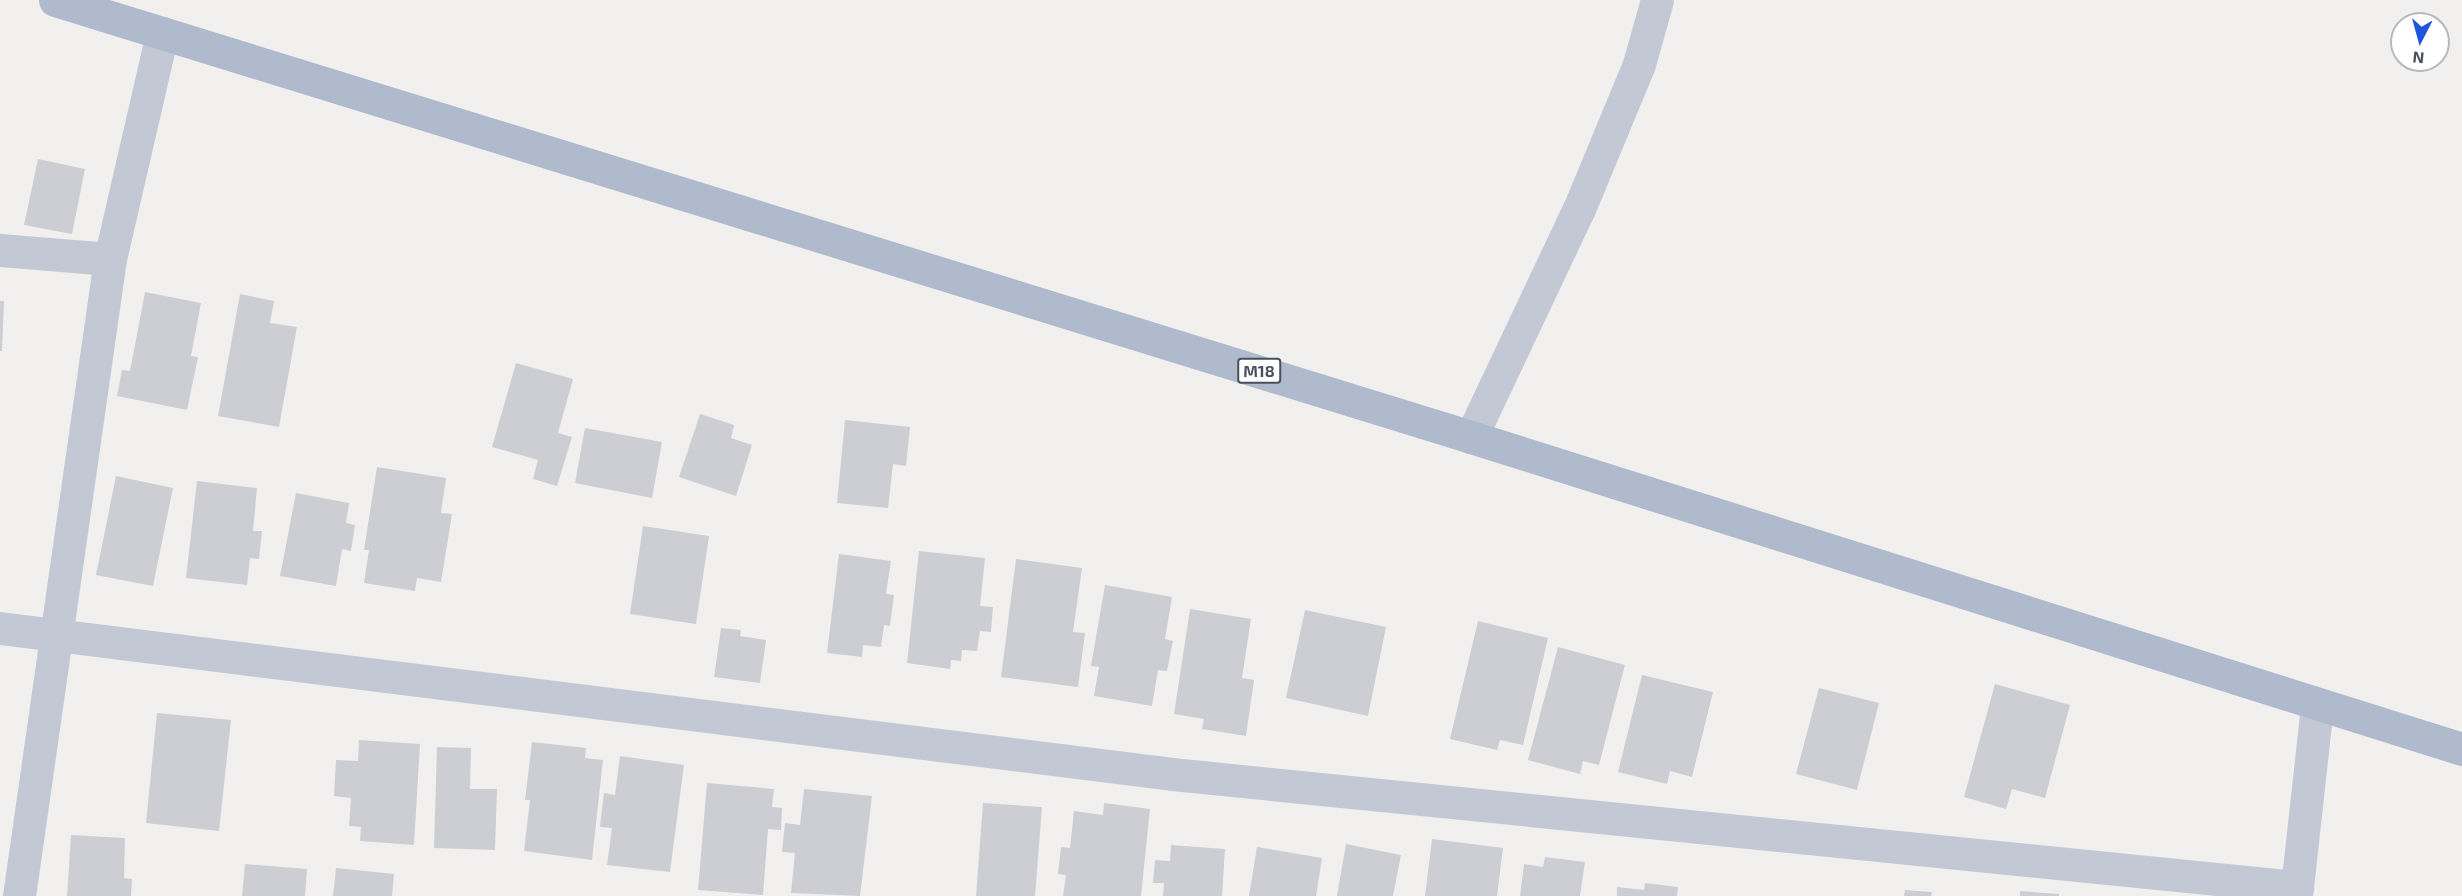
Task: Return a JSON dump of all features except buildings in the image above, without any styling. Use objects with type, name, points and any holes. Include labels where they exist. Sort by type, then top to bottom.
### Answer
[{"type":"main road","name":"M18","points":[[55,0],[1471,437],[2462,749]]},
{"type":"street","points":[[1471,437],[1579,209],[1639,64],[1657,0]]},
{"type":"street","points":[[19,896],[110,259],[162,33]]},
{"type":"street","points":[[0,250],[110,259]]},
{"type":"street","points":[[0,628],[1172,774],[2297,892],[2317,705]]}]
